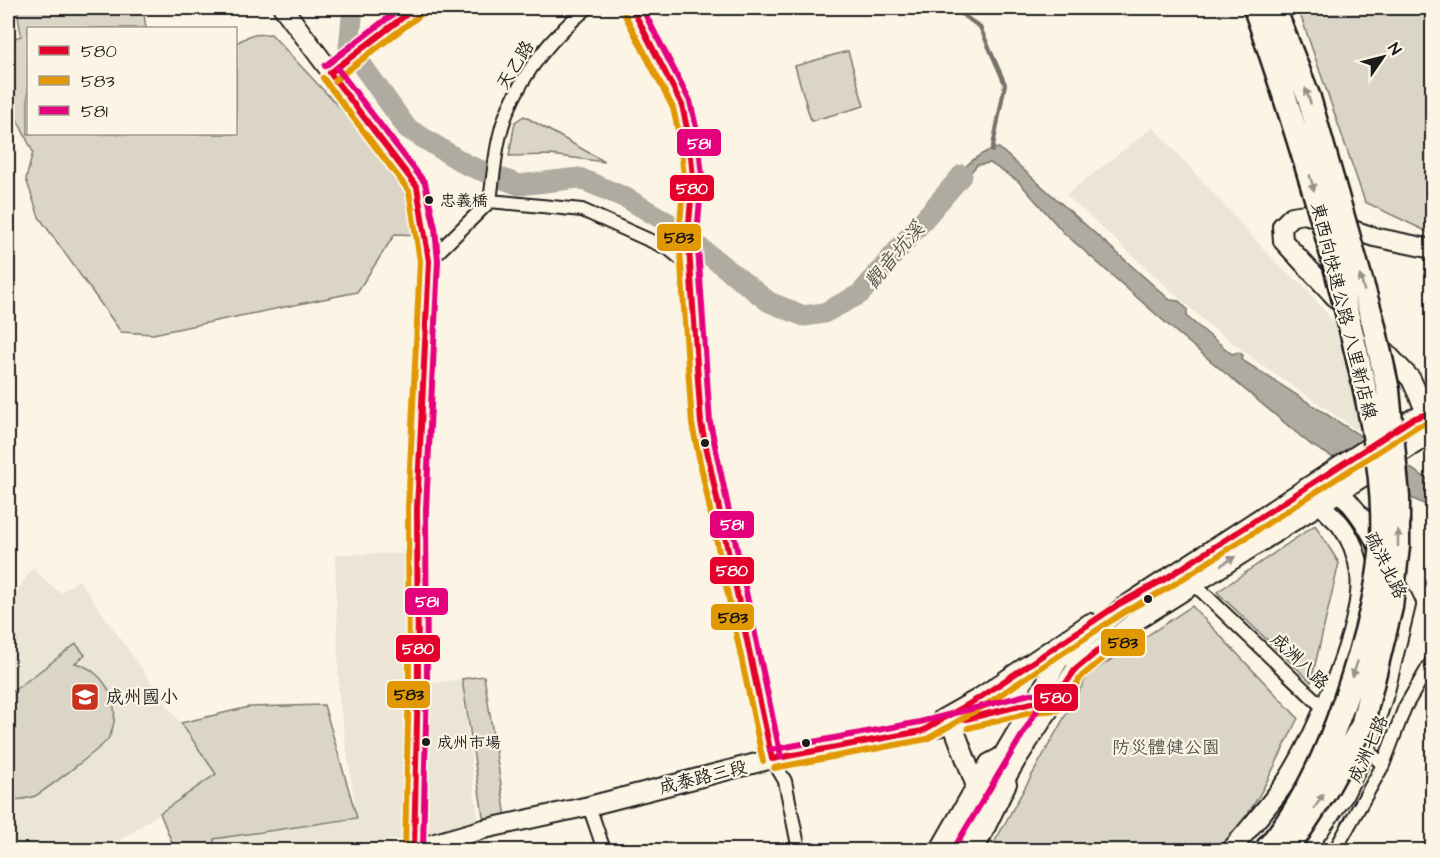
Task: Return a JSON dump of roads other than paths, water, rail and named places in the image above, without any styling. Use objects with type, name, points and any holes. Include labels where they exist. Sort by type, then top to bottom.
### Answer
[{"type":"highway","name":"東西向快速公路 八里新店線","points":[[1255,8],[1289,106],[1334,259],[1363,376],[1378,470],[1382,541],[1358,661],[1337,722],[1322,759],[1278,836],[1266,850]]},
{"type":"highway","name":"東西向快速公路 八里新店線","points":[[1274,8],[1309,98],[1373,322],[1388,390],[1398,497],[1398,546],[1391,607],[1362,726],[1325,792],[1287,850]]},
{"type":"main road","points":[[284,8],[336,69],[417,187],[426,230],[429,261],[417,509],[418,679],[414,850]]},
{"type":"main road","points":[[1010,756],[1032,703],[1059,660],[1122,608],[1412,419],[1431,418],[1411,379],[1283,241],[1282,225],[1292,216],[1305,214],[1374,237],[1432,249]]},
{"type":"main road","points":[[947,850],[979,796],[1053,702],[1075,670],[1132,623],[1432,434]]},
{"type":"main road","points":[[1321,504],[1327,474]]},
{"type":"main road","name":"疏洪北路","points":[[1305,850],[1343,796],[1366,749],[1385,691],[1406,606],[1372,534],[1347,489],[1327,474]]},
{"type":"main road","name":"疏洪北路","points":[[1231,850],[1289,778],[1324,709],[1351,634],[1360,576],[1355,550],[1340,525],[1321,504]]},
{"type":"main road","points":[[922,730],[980,698],[1119,604],[1165,579]]},
{"type":"main road","name":"成泰路三段","points":[[414,850],[484,829],[590,806],[772,759],[922,730],[1032,703],[1053,702]]},
{"type":"main road","points":[[952,723],[979,796],[964,850]]},
{"type":"street","points":[[336,69],[415,8]]},
{"type":"street","name":"天乙路","points":[[490,201],[496,156],[508,110],[540,54],[587,8]]},
{"type":"street","points":[[632,8],[643,25],[682,105],[689,138],[693,177],[688,234],[701,423],[772,759],[784,782],[799,850]]},
{"type":"street","points":[[429,261],[490,201],[582,210],[669,249],[691,267]]},
{"type":"street","name":"成洲八路","points":[[1193,583],[1383,765]]},
{"type":"street","name":"成洲七路","points":[[1335,850],[1383,765],[1405,707],[1432,661]]},
{"type":"street","points":[[936,850],[979,796],[987,761],[1010,756],[1007,792],[978,850]]},
{"type":"street","points":[[590,806],[604,850]]},
{"type":"waterway","name":"觀音坑溪","points":[[353,8],[349,47],[407,128],[467,165],[519,185],[579,178],[626,198],[667,222],[769,302],[804,316],[824,313],[860,294],[962,175]]},
{"type":"waterway","points":[[953,8],[980,27],[1005,84],[992,151]]},
{"type":"place","name":"忠義橋","points":[[429,200]]},
{"type":"place","name":"成州國小","points":[[85,697]]},
{"type":"place","name":"成州市場","points":[[426,742]]},
{"type":"park label","name":"防災體健公園","points":[[1166,747]]}]
